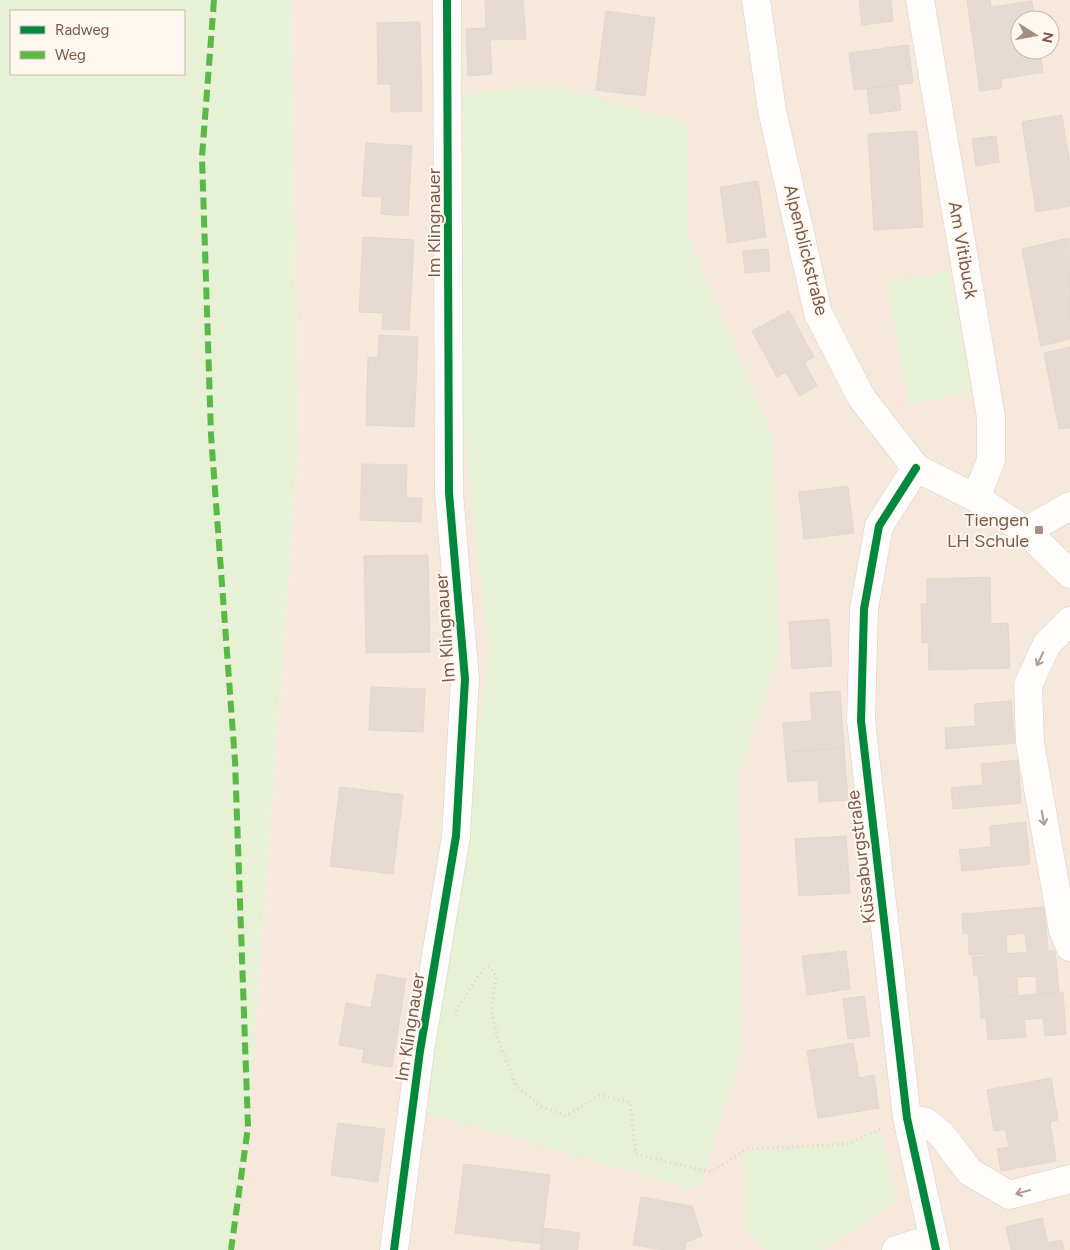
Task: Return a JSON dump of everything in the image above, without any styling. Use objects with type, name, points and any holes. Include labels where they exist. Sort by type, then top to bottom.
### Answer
[{"type":"street","name":"Im Klingnauer","points":[[394,1250],[420,1051],[456,836],[466,679],[449,493],[447,0]]},
{"type":"street","name":"Alpenblickstraße","points":[[756,0],[772,110],[818,313],[861,397],[916,468],[976,498],[1026,531],[1070,574]]},
{"type":"street","name":"Am Vitibuck","points":[[920,0],[991,417],[991,460],[976,498]]},
{"type":"street","name":"Küssaburgstraße","points":[[916,468],[879,526],[864,609],[861,721],[907,1118],[934,1244]]},
{"type":"street","points":[[1026,531],[1070,506]]},
{"type":"street","points":[[1070,621],[1047,644],[1028,685],[1030,743],[1063,930],[1070,947]]},
{"type":"street","points":[[907,1118],[926,1122],[941,1134],[970,1172],[1009,1196],[1068,1186]]},
{"type":"street","points":[[896,1250],[934,1244]]},
{"type":"path","points":[[455,1013],[483,969],[490,967],[496,976],[491,1011],[499,1043],[517,1087],[540,1106],[566,1116],[600,1095],[630,1102],[636,1154],[711,1172],[747,1149],[848,1144],[907,1118]]},
{"type":"shaded area","points":[[292,0],[1070,0],[1070,1250],[231,1250],[248,1127],[298,454]]},
{"type":"green space","points":[[0,0],[292,0],[298,454],[248,1127],[231,1250],[0,1250]]},
{"type":"green space","points":[[556,86],[689,124],[689,240],[774,442],[779,657],[738,772],[743,1050],[698,1190],[426,1113],[489,654],[463,422],[464,94]]},
{"type":"green space","points":[[949,271],[971,392],[909,404],[886,283]]},
{"type":"green space","points":[[880,1130],[896,1202],[822,1250],[767,1250],[745,1231],[744,1151],[848,1144]]},
{"type":"building","points":[[485,0],[523,0],[526,39],[490,40],[492,74],[468,76],[466,29],[486,28]]},
{"type":"building","points":[[859,0],[891,0],[893,21],[862,25]]},
{"type":"building","points":[[967,0],[990,0],[991,7],[1032,1],[1033,10],[1010,10],[1010,60],[1041,60],[1043,72],[1001,79],[1002,88],[980,91]]},
{"type":"building","points":[[606,11],[655,18],[645,96],[596,90]]},
{"type":"building","points":[[420,22],[422,111],[391,112],[391,84],[378,84],[377,23]]},
{"type":"building","points":[[908,45],[913,83],[854,90],[849,53]]},
{"type":"building","points":[[898,84],[901,110],[870,114],[867,88]]},
{"type":"building","points":[[1062,115],[1070,166],[1070,206],[1036,212],[1022,122]]},
{"type":"building","points":[[917,131],[923,227],[874,230],[868,134]]},
{"type":"building","points":[[996,136],[999,162],[976,166],[972,139]]},
{"type":"building","points":[[366,143],[412,146],[408,216],[381,214],[382,197],[362,196]]},
{"type":"building","points":[[758,181],[766,237],[728,243],[720,187]]},
{"type":"building","points":[[363,237],[414,240],[409,330],[382,329],[383,313],[359,312]]},
{"type":"building","points":[[1069,238],[1070,339],[1041,346],[1022,249]]},
{"type":"building","points":[[768,249],[770,271],[745,273],[743,251]]},
{"type":"building","points":[[789,311],[814,357],[804,362],[817,386],[799,396],[786,372],[777,377],[752,331]]},
{"type":"building","points":[[379,335],[418,337],[414,427],[366,425],[368,357],[378,358]]},
{"type":"building","points":[[1070,347],[1070,428],[1059,429],[1044,353]]},
{"type":"building","points":[[362,464],[407,465],[406,498],[422,498],[421,522],[360,520]]},
{"type":"building","points":[[848,486],[854,533],[804,539],[799,492]]},
{"type":"building","points":[[428,555],[430,652],[366,653],[364,556]]},
{"type":"building","points":[[990,577],[991,624],[1008,623],[1010,668],[929,670],[928,642],[922,643],[921,604],[927,604],[927,579]]},
{"type":"building","points":[[829,619],[832,666],[792,669],[789,622]]},
{"type":"building","points":[[371,687],[425,689],[423,732],[369,730]]},
{"type":"building","points":[[840,691],[844,748],[785,752],[783,723],[812,721],[810,693]]},
{"type":"building","points":[[1011,701],[1015,743],[946,749],[945,728],[976,726],[974,704]]},
{"type":"building","points":[[844,748],[848,800],[819,802],[818,780],[788,782],[785,752]]},
{"type":"building","points":[[1018,760],[1021,803],[953,809],[951,788],[983,785],[981,764]]},
{"type":"building","points":[[340,787],[403,795],[393,874],[330,866]]},
{"type":"building","points":[[1026,822],[1030,864],[962,871],[959,850],[991,847],[990,826]]},
{"type":"building","points":[[846,836],[850,893],[799,896],[795,839]]},
{"type":"building","points":[[1044,907],[1048,949],[1027,951],[1025,933],[1006,935],[1007,953],[969,955],[968,933],[963,934],[962,914]]},
{"type":"building","points":[[1055,950],[1059,992],[1037,994],[1036,976],[1017,977],[1018,995],[980,998],[978,976],[974,976],[972,957]]},
{"type":"building","points":[[846,951],[850,989],[807,995],[802,956]]},
{"type":"building","points":[[377,974],[406,979],[392,1067],[362,1062],[364,1049],[339,1045],[346,1003],[371,1008]]},
{"type":"building","points":[[1063,992],[1066,1034],[1045,1036],[1043,1018],[1024,1020],[1026,1037],[988,1040],[986,1018],[981,1019],[980,999]]},
{"type":"building","points":[[864,996],[870,1036],[848,1039],[843,999]]},
{"type":"building","points":[[853,1043],[859,1078],[874,1075],[879,1108],[818,1118],[807,1051]]},
{"type":"building","points":[[1051,1078],[1058,1120],[1050,1122],[1056,1161],[1001,1171],[997,1149],[1009,1147],[1005,1129],[994,1131],[987,1090]]},
{"type":"building","points":[[338,1123],[385,1129],[378,1182],[331,1175]]},
{"type":"building","points":[[464,1164],[550,1175],[541,1244],[455,1233]]},
{"type":"building","points":[[641,1197],[692,1206],[702,1236],[686,1242],[685,1250],[665,1250],[633,1245]]},
{"type":"building","points":[[1042,1218],[1048,1243],[1062,1240],[1064,1250],[1011,1250],[1006,1227]]},
{"type":"building","points":[[544,1228],[580,1233],[577,1250],[540,1250]]},
{"type":"marked path","points":[[214,0],[202,157],[211,435],[235,761],[248,1127],[231,1250]]},
{"type":"cycle path","points":[[394,1250],[420,1051],[456,836],[465,679],[449,493],[447,0]]},
{"type":"cycle path","points":[[916,468],[879,526],[864,609],[861,721],[907,1118],[936,1250]]},
{"type":"place","name":"Tiengen LH Schule","points":[[1039,530]]}]
